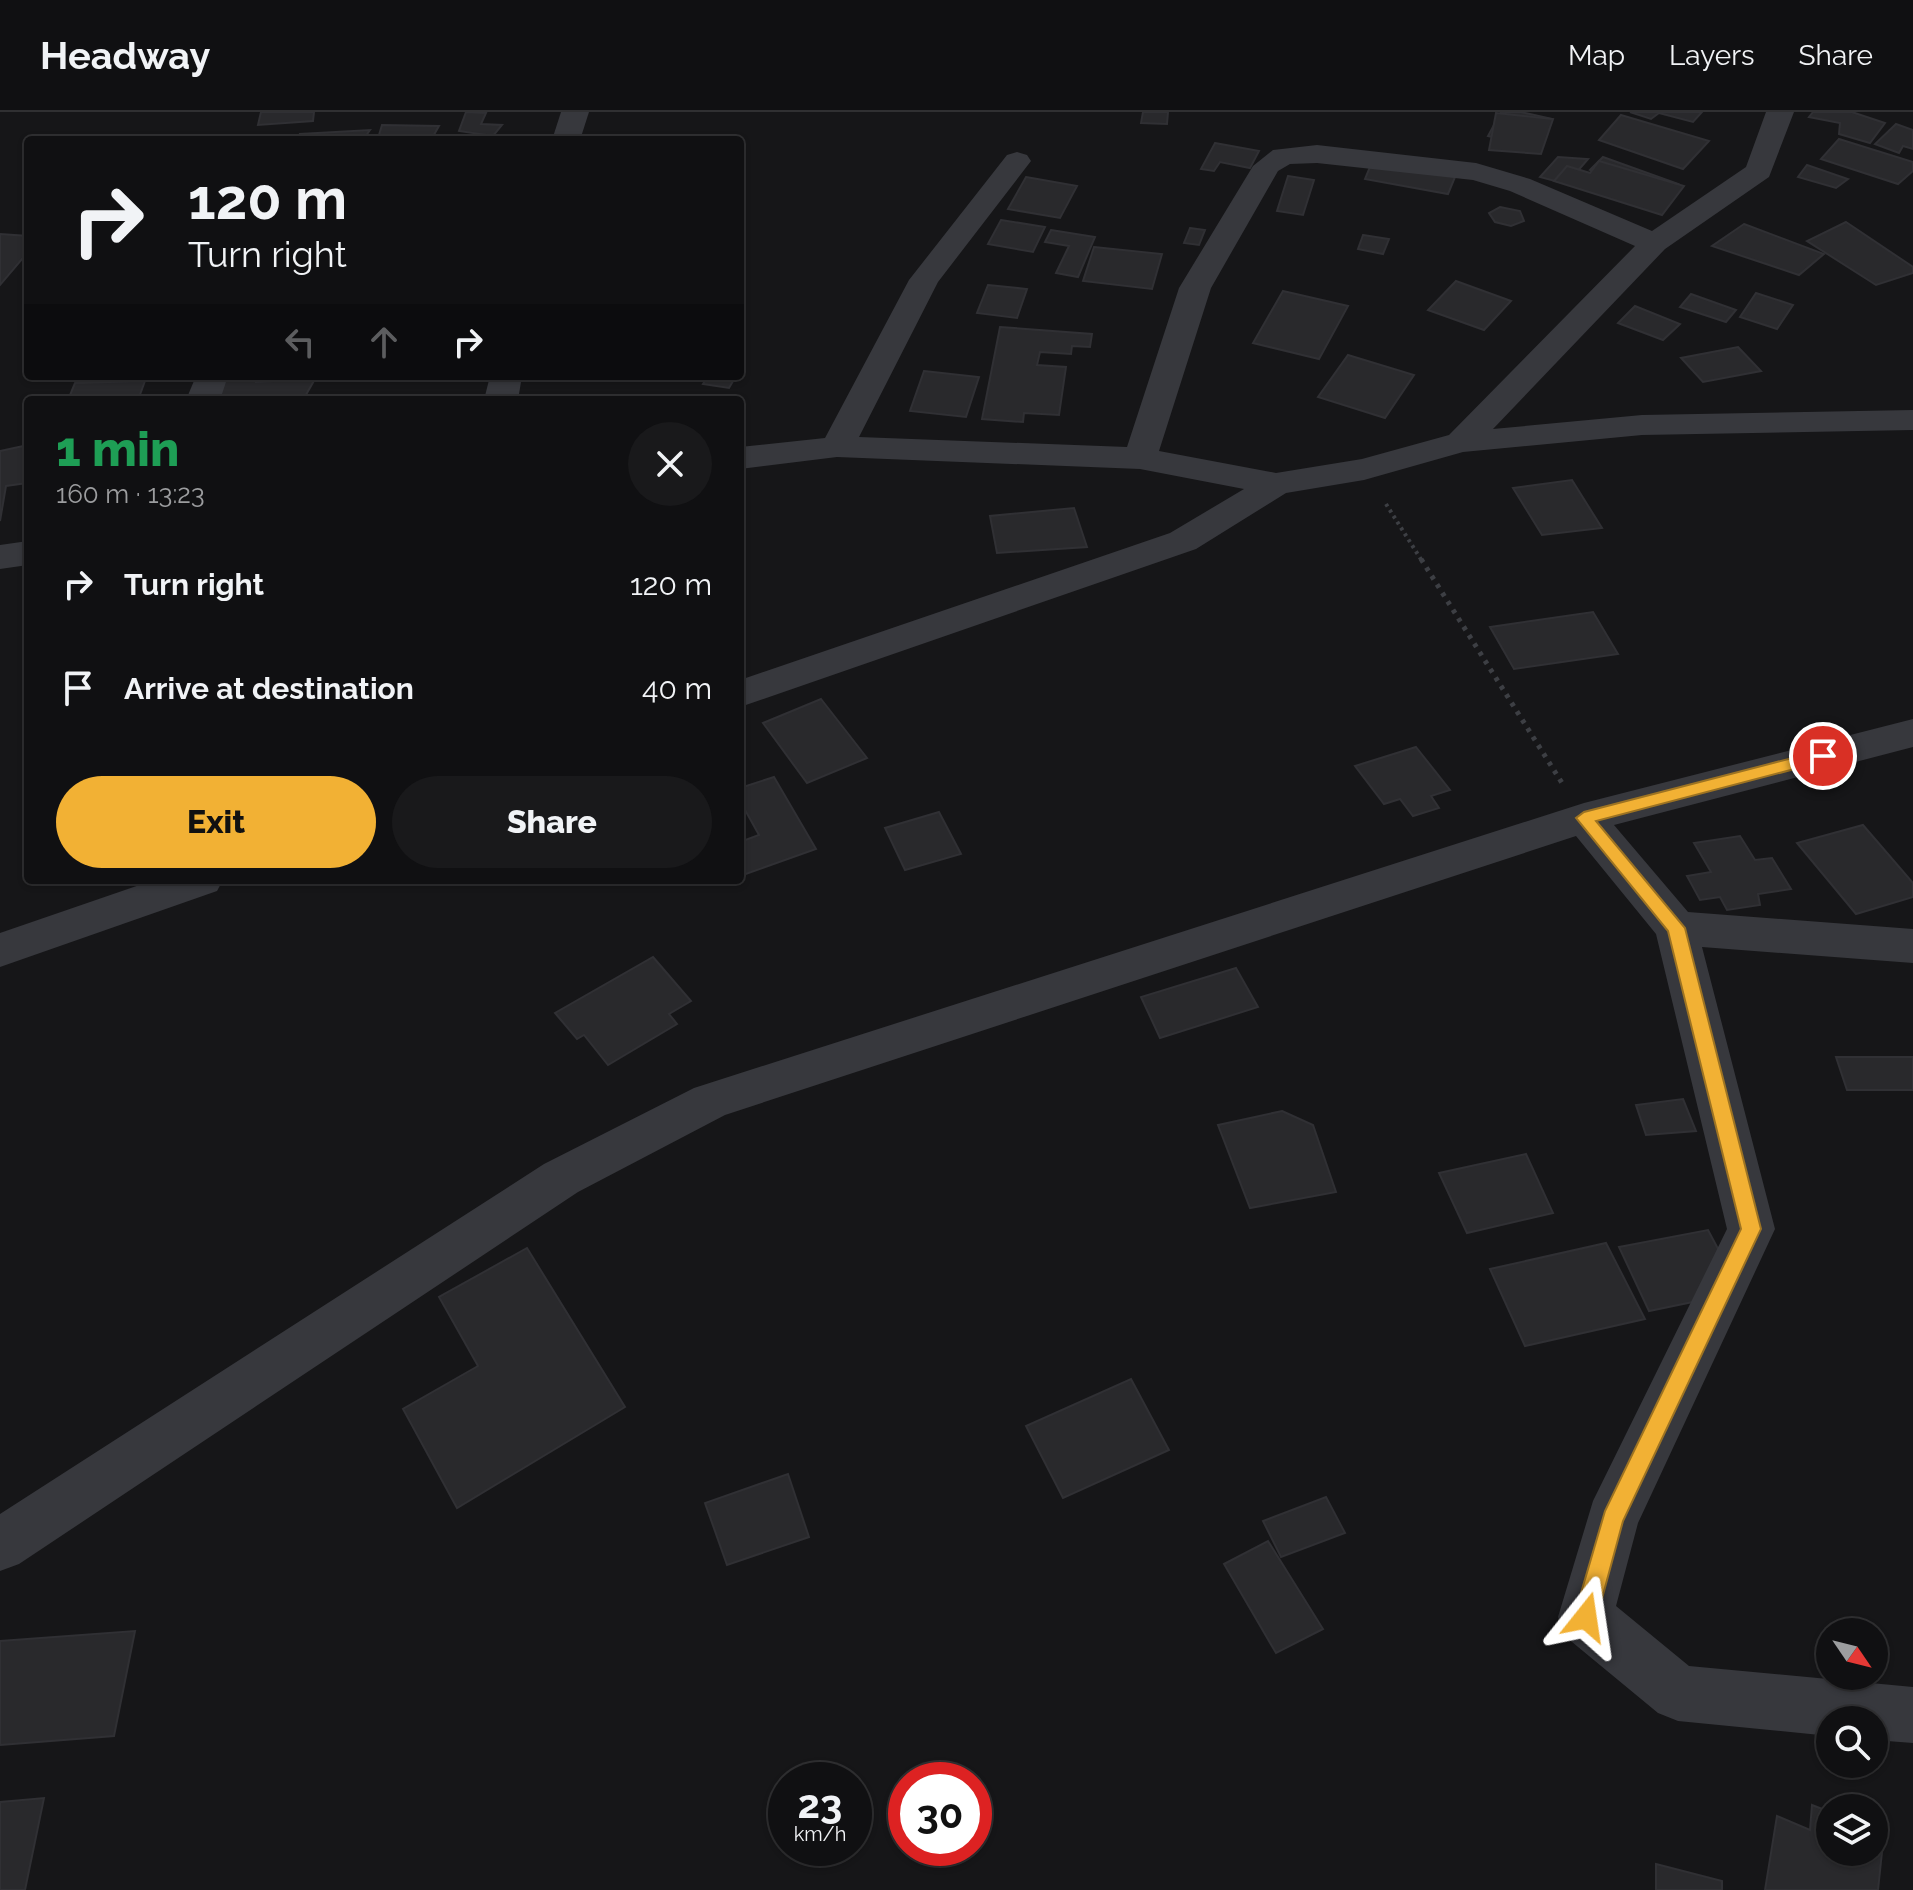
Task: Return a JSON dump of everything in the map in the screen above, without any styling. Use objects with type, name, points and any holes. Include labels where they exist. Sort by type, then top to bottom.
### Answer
[{"type":"street","points":[[567,136],[575,112]]},
{"type":"street","points":[[1461,442],[1654,243],[1759,171],[1780,112]]},
{"type":"street","points":[[1140,458],[1195,288],[1267,166],[1283,156],[1317,154],[1476,172],[1520,185],[1654,243]]},
{"type":"street","points":[[837,447],[924,280],[1017,161]]},
{"type":"street","points":[[744,458],[837,447],[1140,458],[1276,484],[1364,469],[1461,442],[1642,425],[1913,420]]},
{"type":"street","points":[[744,693],[1183,541],[1276,484]]},
{"type":"street","points":[[0,557],[24,554]]},
{"type":"street","points":[[0,1545],[561,1178],[710,1101],[1584,818],[1913,733]]},
{"type":"street","points":[[1584,818],[1676,928],[1751,1229],[1612,1519],[1586,1617],[1678,1693],[1913,1715]]},
{"type":"street","points":[[0,950],[190,884]]},
{"type":"street","points":[[1676,928],[1913,946]]},
{"type":"path","points":[[1364,469],[1584,818]]},
{"type":"building","points":[[261,112],[314,112],[313,121],[258,125]]},
{"type":"building","points":[[466,112],[486,113],[481,124],[502,125],[493,136],[459,131]]},
{"type":"building","points":[[1143,112],[1168,112],[1167,124],[1141,123]]},
{"type":"building","points":[[1501,112],[1521,112],[1552,119],[1538,147],[1488,136]]},
{"type":"building","points":[[1630,112],[1702,112],[1693,122],[1659,113],[1651,119]]},
{"type":"building","points":[[1813,112],[1852,112],[1885,123],[1870,143],[1839,134],[1840,123],[1809,117]]},
{"type":"building","points":[[1496,113],[1553,119],[1541,154],[1489,150]]},
{"type":"building","points":[[1621,115],[1709,141],[1683,169],[1599,140]]},
{"type":"building","points":[[1896,124],[1913,130],[1913,149],[1903,146],[1899,153],[1875,144]]},
{"type":"building","points":[[382,125],[439,126],[433,136],[379,135]]},
{"type":"building","points":[[370,130],[366,136],[300,134]]},
{"type":"building","points":[[1839,139],[1913,162],[1913,171],[1898,184],[1821,159]]},
{"type":"building","points":[[1215,143],[1259,151],[1250,168],[1220,162],[1214,171],[1201,169]]},
{"type":"building","points":[[1558,157],[1588,159],[1575,174],[1597,183],[1593,191],[1540,177]]},
{"type":"building","points":[[1603,157],[1678,184],[1653,209],[1606,195],[1611,179],[1590,170]]},
{"type":"building","points":[[1599,161],[1684,186],[1662,215],[1554,181],[1567,166],[1590,173]]},
{"type":"building","points":[[1372,162],[1455,177],[1448,194],[1365,179]]},
{"type":"building","points":[[1807,165],[1848,179],[1836,188],[1798,177]]},
{"type":"building","points":[[1288,176],[1314,180],[1303,215],[1277,211]]},
{"type":"building","points":[[1026,177],[1077,186],[1060,218],[1008,209]]},
{"type":"building","points":[[1500,207],[1520,211],[1524,221],[1511,226],[1495,222],[1489,213]]},
{"type":"building","points":[[1001,220],[1045,227],[1033,252],[988,244]]},
{"type":"building","points":[[1846,222],[1913,267],[1913,273],[1876,285],[1807,241]]},
{"type":"building","points":[[1744,224],[1824,254],[1799,275],[1712,246]]},
{"type":"building","points":[[1190,228],[1205,230],[1199,245],[1184,243]]},
{"type":"building","points":[[1051,230],[1095,237],[1078,277],[1056,273],[1069,246],[1045,242]]},
{"type":"building","points":[[0,234],[24,236],[24,257],[0,285]]},
{"type":"building","points":[[1363,235],[1389,239],[1383,254],[1358,249]]},
{"type":"building","points":[[1094,247],[1162,254],[1152,289],[1083,281]]},
{"type":"building","points":[[1456,281],[1511,301],[1484,330],[1428,310]]},
{"type":"building","points":[[988,285],[1027,289],[1017,318],[977,313]]},
{"type":"building","points":[[1283,291],[1348,306],[1319,359],[1253,343]]},
{"type":"building","points":[[1756,293],[1793,305],[1777,329],[1740,317]]},
{"type":"building","points":[[1691,294],[1736,310],[1726,322],[1680,307]]},
{"type":"building","points":[[1635,306],[1680,324],[1663,340],[1618,323]]},
{"type":"building","points":[[1000,327],[1092,334],[1090,347],[1072,346],[1071,354],[1040,352],[1037,365],[1066,367],[1059,415],[1024,413],[1023,422],[982,419]]},
{"type":"building","points":[[1738,347],[1761,371],[1703,382],[1681,358]]},
{"type":"building","points":[[1348,355],[1414,375],[1385,418],[1318,397]]},
{"type":"building","points":[[924,371],[979,377],[966,417],[910,411]]},
{"type":"building","points":[[210,380],[314,380],[305,396],[204,396]]},
{"type":"building","points":[[706,380],[734,380],[729,388],[703,384]]},
{"type":"building","points":[[145,381],[139,396],[70,396],[75,383]]},
{"type":"building","points":[[24,446],[24,484],[6,486],[0,521],[0,451]]},
{"type":"building","points":[[1572,480],[1602,528],[1542,535],[1513,488]]},
{"type":"building","points":[[1074,508],[1087,547],[997,553],[990,516]]},
{"type":"building","points":[[1593,612],[1618,654],[1514,669],[1490,627]]},
{"type":"building","points":[[821,699],[867,758],[807,783],[763,723]]},
{"type":"building","points":[[1416,747],[1450,790],[1431,796],[1439,808],[1413,816],[1400,799],[1384,804],[1355,766]]},
{"type":"building","points":[[774,777],[816,849],[744,875],[744,841],[759,835],[744,808],[744,787]]},
{"type":"building","points":[[939,812],[961,854],[905,870],[885,828]]},
{"type":"building","points":[[1863,825],[1913,883],[1913,897],[1856,914],[1797,843]]},
{"type":"building","points":[[1740,836],[1755,860],[1772,858],[1791,889],[1758,894],[1760,905],[1727,910],[1720,897],[1700,900],[1687,876],[1711,872],[1694,843]]},
{"type":"building","points":[[653,957],[691,1001],[669,1014],[677,1024],[608,1065],[584,1035],[577,1039],[555,1013]]},
{"type":"building","points":[[1236,968],[1258,1007],[1160,1038],[1141,997]]},
{"type":"building","points":[[1836,1057],[1913,1057],[1913,1090],[1847,1090]]},
{"type":"building","points":[[1683,1099],[1696,1131],[1646,1135],[1636,1105]]},
{"type":"building","points":[[1282,1111],[1313,1125],[1336,1192],[1250,1208],[1218,1125]]},
{"type":"building","points":[[1526,1154],[1553,1213],[1467,1233],[1439,1173]]},
{"type":"building","points":[[1708,1230],[1741,1292],[1649,1311],[1619,1247]]},
{"type":"building","points":[[1606,1243],[1645,1319],[1525,1346],[1490,1269]]},
{"type":"building","points":[[527,1248],[625,1407],[457,1508],[403,1409],[478,1366],[439,1297]]},
{"type":"building","points":[[1131,1379],[1169,1450],[1063,1498],[1026,1426]]},
{"type":"building","points":[[788,1474],[809,1537],[727,1565],[705,1503]]},
{"type":"building","points":[[1326,1497],[1345,1533],[1281,1557],[1263,1521]]},
{"type":"building","points":[[1268,1541],[1323,1629],[1276,1653],[1224,1564]]},
{"type":"building","points":[[135,1631],[114,1736],[0,1745],[0,1641]]},
{"type":"building","points":[[44,1798],[25,1890],[0,1890],[0,1802]]},
{"type":"building","points":[[1812,1805],[1816,1807],[1816,1866],[1881,1866],[1878,1890],[1765,1890],[1777,1816],[1810,1830]]},
{"type":"building","points":[[1656,1864],[1722,1881],[1722,1890],[1656,1890]]},
{"type":"route","points":[[1586,1617],[1612,1519],[1751,1229],[1676,928],[1584,818],[1823,756]]}]
